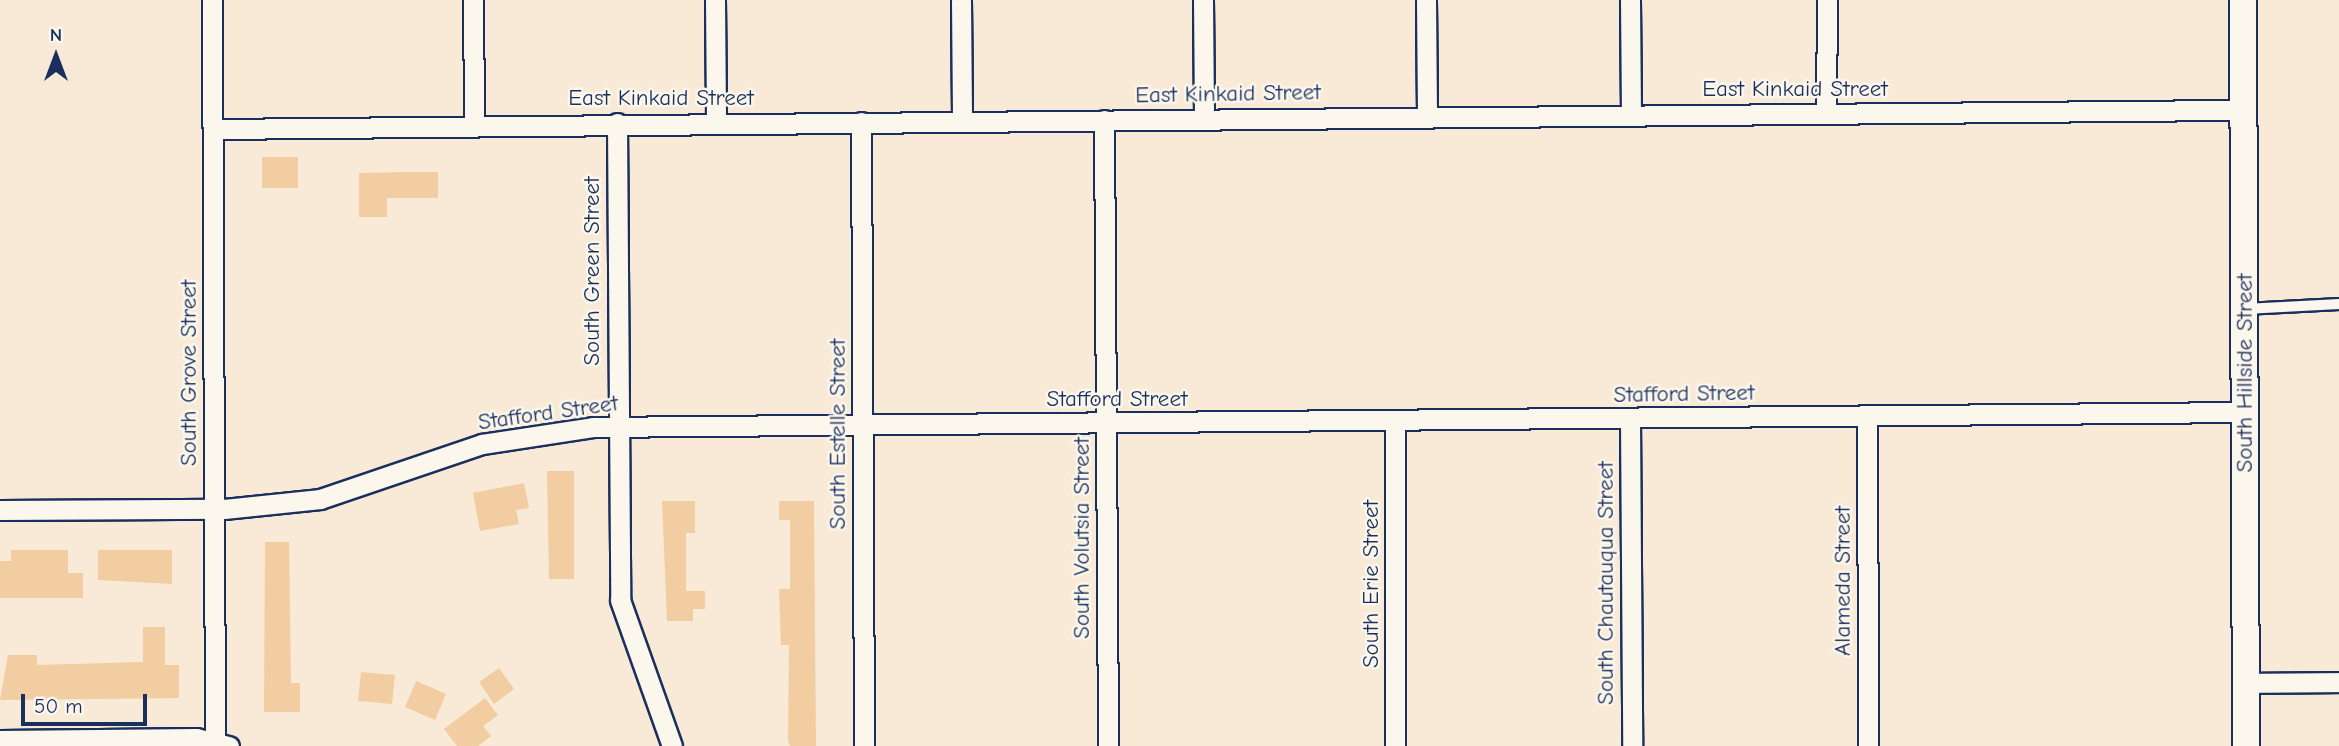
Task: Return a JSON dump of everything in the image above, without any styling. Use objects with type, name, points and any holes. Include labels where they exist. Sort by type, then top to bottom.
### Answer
[{"type":"main road","name":"South Hillside Street","points":[[2243,0],[2246,746]]},
{"type":"street","name":"South Grove Street","points":[[212,0],[214,509],[220,745]]},
{"type":"street","points":[[473,0],[474,123]]},
{"type":"street","points":[[715,0],[716,122]]},
{"type":"street","points":[[961,0],[962,121]]},
{"type":"street","points":[[1203,0],[1204,119]]},
{"type":"street","points":[[1426,0],[1427,117]]},
{"type":"street","points":[[1630,0],[1631,115]]},
{"type":"street","points":[[1826,0],[1826,113]]},
{"type":"street","name":"East Kinkaid Street","points":[[213,129],[474,123],[2244,110]]},
{"type":"street","name":"South Volutsia Street","points":[[1104,120],[1108,746]]},
{"type":"street","name":"South Estelle Street","points":[[861,122],[864,746]]},
{"type":"street","name":"South Green Street","points":[[617,123],[620,600],[672,746]]},
{"type":"street","name":"Stafford Street","points":[[0,510],[214,509],[320,499],[482,444],[617,426],[1630,420],[2245,412]]},
{"type":"street","name":"Alameda Street","points":[[1867,417],[1868,746]]},
{"type":"street","name":"South Chautauqua Street","points":[[1630,420],[1632,746]]},
{"type":"street","name":"South Erie Street","points":[[1395,421],[1395,746]]},
{"type":"street","points":[[2246,683],[2339,682]]},
{"type":"street","points":[[0,740],[220,745]]},
{"type":"lane","points":[[2245,309],[2339,304]]},
{"type":"building","points":[[262,157],[298,157],[298,188],[262,188]]},
{"type":"building","points":[[438,172],[438,198],[387,198],[387,217],[359,217],[359,173]]},
{"type":"building","points":[[547,471],[574,471],[574,579],[549,579]]},
{"type":"building","points":[[524,483],[529,508],[516,510],[519,524],[480,531],[473,493]]},
{"type":"building","points":[[662,501],[695,501],[695,533],[686,533],[686,591],[705,591],[705,609],[693,609],[693,621],[667,621]]},
{"type":"building","points":[[779,501],[814,501],[816,746],[790,746],[788,740],[789,645],[781,645],[779,589],[790,589],[790,520],[779,520]]},
{"type":"building","points":[[265,542],[289,542],[291,683],[300,683],[300,712],[264,712]]},
{"type":"building","points":[[11,550],[68,550],[68,573],[83,573],[83,598],[0,598],[0,561],[11,561]]},
{"type":"building","points":[[98,550],[172,550],[172,584],[98,580]]},
{"type":"building","points":[[143,627],[165,627],[165,665],[179,665],[179,698],[0,700],[8,655],[37,655],[37,665],[143,662]]},
{"type":"building","points":[[499,668],[514,689],[494,704],[479,682]]},
{"type":"building","points":[[361,672],[395,675],[392,704],[358,701]]},
{"type":"building","points":[[416,681],[446,694],[435,720],[405,707]]},
{"type":"building","points":[[485,698],[498,715],[483,726],[491,736],[478,746],[457,746],[444,729]]}]
